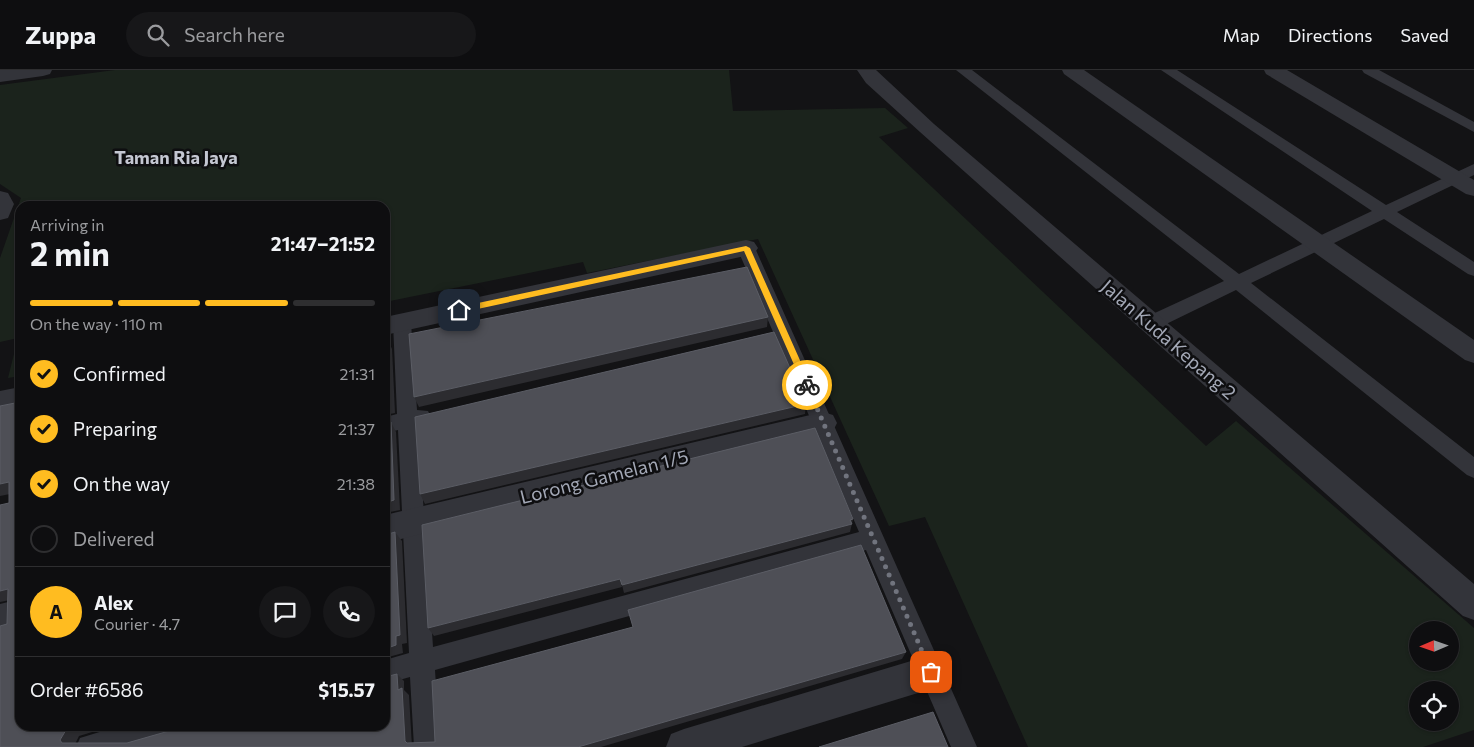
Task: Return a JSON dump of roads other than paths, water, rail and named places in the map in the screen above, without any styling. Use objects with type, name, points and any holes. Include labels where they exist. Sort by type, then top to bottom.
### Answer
[{"type":"street","points":[[0,76],[43,70]]},
{"type":"street","name":"Jalan Kuda Kepang 2","points":[[866,70],[873,79],[927,128],[1474,605]]},
{"type":"street","points":[[1071,70],[1474,353]]},
{"type":"street","points":[[1273,70],[1474,189]]},
{"type":"street","points":[[0,198],[3,204],[0,213]]},
{"type":"street","points":[[394,324],[746,248]]},
{"type":"street","points":[[0,402],[15,399]]},
{"type":"street","name":"Lorong Gamelan 1/5","points":[[390,528],[823,423]]},
{"type":"street","points":[[0,620],[15,616]]},
{"type":"street","points":[[684,747],[931,672]]},
{"type":"lane","points":[[963,70],[1238,282],[1474,469]]},
{"type":"lane","points":[[1168,70],[1474,270]]},
{"type":"lane","points":[[1369,70],[1474,128]]},
{"type":"lane","points":[[1151,323],[1474,169]]},
{"type":"lane","points":[[746,248],[774,334],[823,423],[964,747]]},
{"type":"lane","points":[[394,324],[408,420],[427,747]]},
{"type":"lane","points":[[390,423],[437,413]]},
{"type":"lane","points":[[390,671],[873,538]]},
{"type":"lane","points":[[89,747],[151,731]]},
{"type":"district","name":"Taman Ria Jaya","points":[[176,157]]}]
